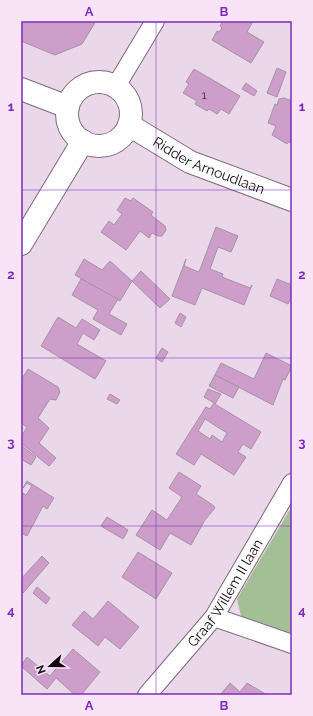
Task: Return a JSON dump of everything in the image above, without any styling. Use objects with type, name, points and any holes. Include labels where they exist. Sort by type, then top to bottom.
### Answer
[{"type":"street","points":[[116,86],[155,21]]},
{"type":"street","points":[[97,82],[116,86],[128,99],[131,116],[125,133],[110,144],[96,145],[83,140],[75,134],[70,126],[68,107],[75,94],[87,84],[97,82]]},
{"type":"street","points":[[21,89],[68,107]]},
{"type":"street","name":"Ridder Arnoudlaan","points":[[129,125],[190,162],[292,200]]},
{"type":"street","points":[[21,244],[83,140]]},
{"type":"street","name":"Graaf Willem II laan","points":[[147,695],[214,617],[292,483]]},
{"type":"street","points":[[214,617],[292,644]]},
{"type":"green space","points":[[292,506],[292,640],[248,624],[241,616],[237,599]]},
{"type":"building","points":[[21,21],[96,21],[82,44],[55,55],[21,41]]},
{"type":"building","points":[[223,21],[253,21],[247,32],[264,42],[251,63],[212,40],[217,31],[219,32],[222,28],[220,26]]},
{"type":"building","points":[[277,68],[286,72],[277,97],[267,93]]},
{"type":"building","points":[[194,69],[240,96],[229,114],[221,109],[217,114],[209,109],[207,111],[195,104],[197,101],[183,93],[189,84],[186,82]]},
{"type":"building","points":[[246,83],[257,91],[254,96],[242,89]]},
{"type":"building","points":[[284,98],[292,101],[292,143],[289,142],[287,144],[272,135],[276,126],[268,123],[275,104],[277,105],[279,99]]},
{"type":"building","points":[[125,198],[131,201],[133,198],[153,212],[151,215],[165,226],[166,230],[162,236],[152,233],[149,238],[140,231],[126,250],[101,232],[109,221],[114,225],[122,214],[117,210]]},
{"type":"building","points":[[216,227],[238,236],[231,252],[218,247],[210,269],[223,274],[222,277],[250,288],[252,285],[244,305],[202,288],[195,305],[172,296],[186,259],[184,266],[199,272]]},
{"type":"building","points":[[84,259],[102,270],[110,261],[132,281],[120,301],[75,275]]},
{"type":"building","points":[[141,271],[170,299],[160,308],[132,281]]},
{"type":"building","points":[[81,279],[118,299],[109,314],[127,324],[121,335],[93,319],[98,310],[72,295]]},
{"type":"building","points":[[277,279],[292,285],[292,295],[288,304],[270,296]]},
{"type":"building","points":[[180,313],[186,317],[181,327],[175,323]]},
{"type":"building","points":[[58,317],[76,328],[82,319],[100,330],[94,340],[83,333],[77,344],[106,361],[95,379],[41,346]]},
{"type":"building","points":[[162,348],[168,352],[162,362],[156,358]]},
{"type":"building","points":[[266,353],[292,366],[285,380],[283,379],[273,405],[215,375],[221,363],[254,379]]},
{"type":"building","points":[[28,369],[58,387],[60,392],[56,400],[50,399],[38,418],[49,428],[39,443],[56,458],[49,466],[21,443],[21,437],[27,427],[21,423],[21,380]]},
{"type":"building","points":[[215,375],[239,387],[233,398],[209,386]]},
{"type":"building","points":[[208,389],[221,394],[215,404],[261,432],[251,449],[243,444],[238,452],[246,457],[234,475],[201,454],[194,465],[176,454],[206,407],[210,409],[214,403],[204,397]],"holes":[[[205,419],[227,433],[222,442],[212,435],[210,439],[198,431]]]},
{"type":"building","points":[[110,394],[120,400],[117,404],[107,399]]},
{"type":"building","points":[[21,445],[36,457],[31,465],[21,459]]},
{"type":"building","points":[[179,472],[201,486],[196,494],[215,508],[205,520],[191,545],[170,533],[160,550],[136,535],[152,510],[167,520],[182,497],[169,488]]},
{"type":"building","points":[[27,481],[54,498],[47,509],[43,506],[27,536],[21,533],[21,492],[26,495],[32,486],[27,483],[23,488]]},
{"type":"building","points":[[107,517],[128,530],[123,539],[101,526]]},
{"type":"building","points":[[138,552],[172,573],[156,599],[122,577]]},
{"type":"building","points":[[42,556],[49,563],[23,593],[21,591],[21,579]]},
{"type":"building","points":[[37,587],[50,598],[46,604],[33,593]]},
{"type":"building","points":[[108,601],[139,627],[120,649],[105,637],[98,646],[72,625],[84,611],[93,619]]},
{"type":"building","points":[[73,649],[100,672],[81,695],[75,695],[56,678],[47,689],[21,666],[27,657],[50,676]]},
{"type":"building","points":[[230,683],[240,692],[247,683],[267,695],[220,695]]}]
